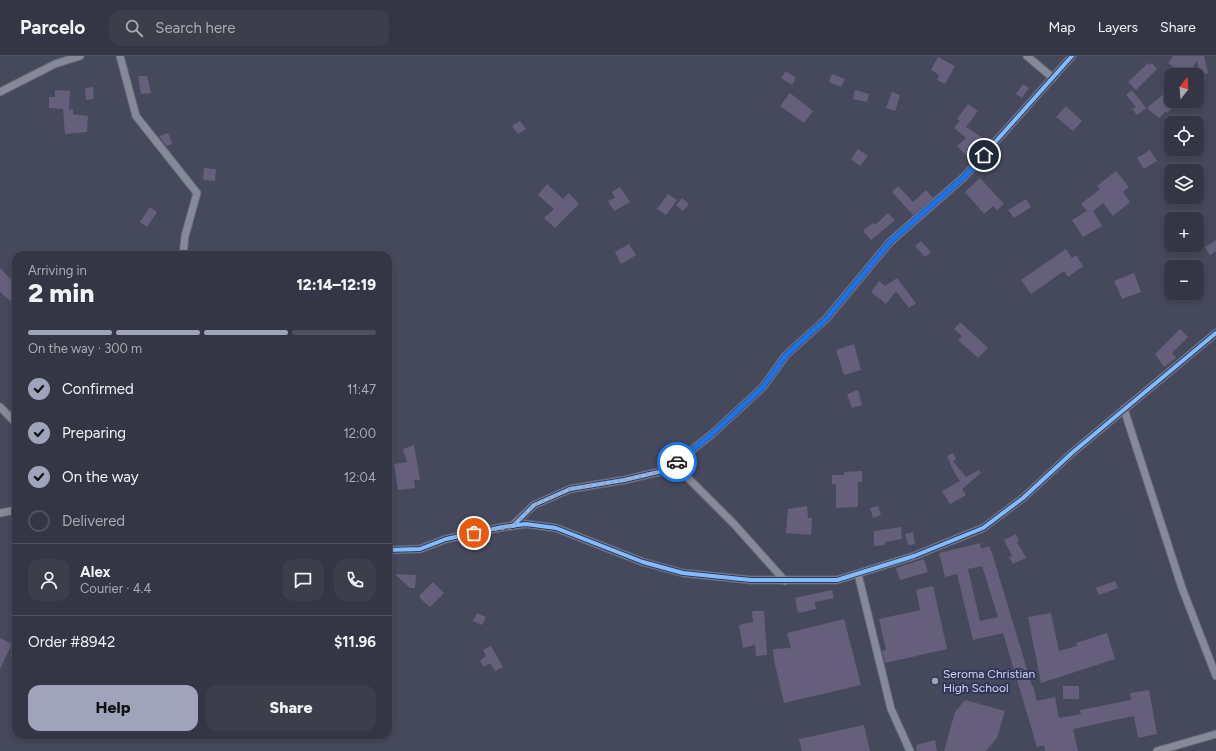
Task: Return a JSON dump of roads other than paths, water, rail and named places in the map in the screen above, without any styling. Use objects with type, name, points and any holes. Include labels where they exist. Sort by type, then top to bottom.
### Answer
[{"type":"street","points":[[0,92],[55,64],[80,56]]},
{"type":"street","points":[[120,56],[136,116],[197,193],[185,236],[183,251]]},
{"type":"street","points":[[1027,56],[1053,78]]},
{"type":"street","points":[[513,526],[534,505],[570,489],[624,480],[667,470],[712,434],[763,387],[786,355],[826,319],[890,242],[964,177],[1072,56]]},
{"type":"street","points":[[392,550],[420,550],[446,539],[526,524],[556,528],[643,562],[683,573],[751,580],[837,580],[914,556],[983,528],[1023,498],[1124,409],[1216,332]]},
{"type":"street","points":[[0,407],[12,419]]},
{"type":"street","points":[[1124,409],[1182,588],[1216,676]]},
{"type":"street","points":[[674,464],[734,524],[785,581]]},
{"type":"street","points":[[0,513],[12,511]]},
{"type":"street","points":[[858,574],[891,709],[910,751]]},
{"type":"street","points":[[1157,751],[1216,734]]},
{"type":"place","name":"Seroma Christian High School","points":[[935,681]]}]
